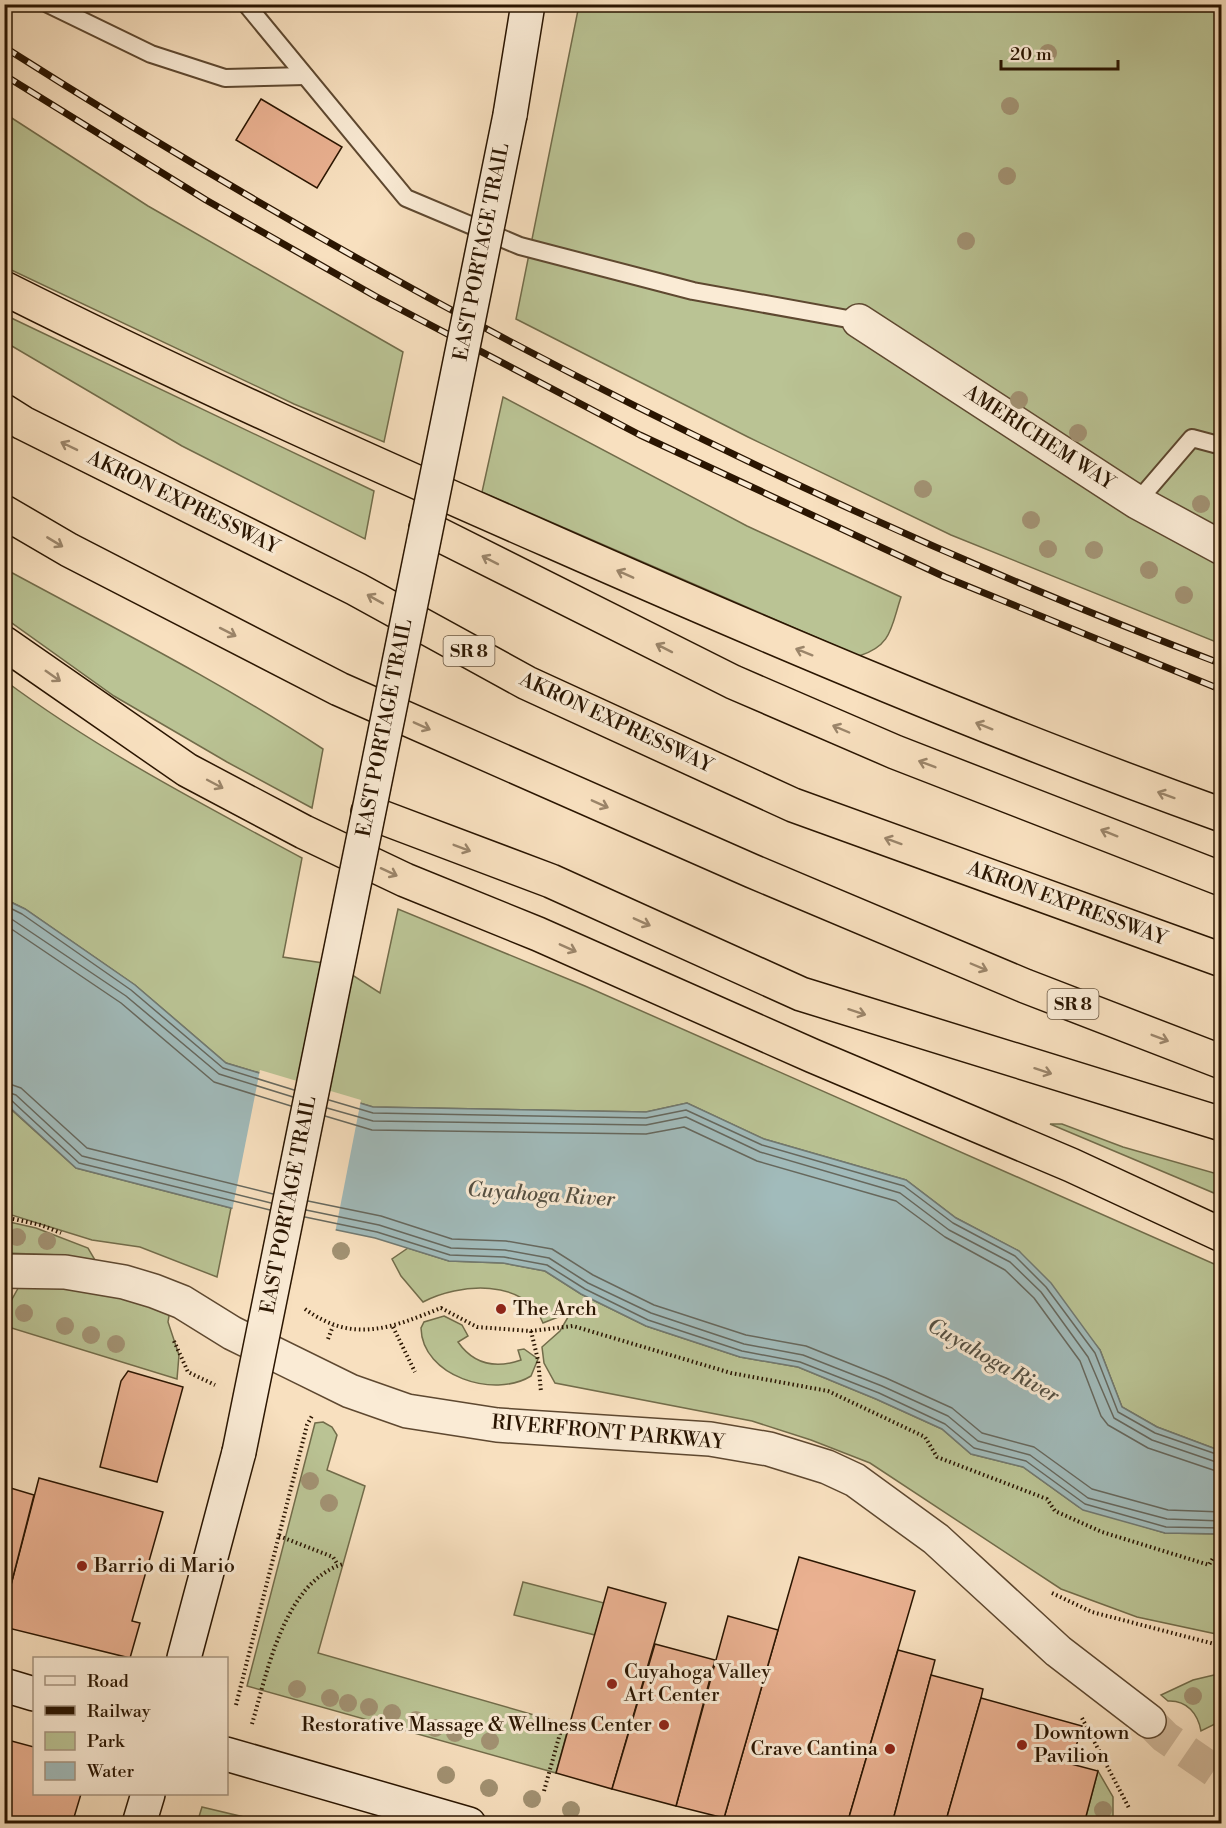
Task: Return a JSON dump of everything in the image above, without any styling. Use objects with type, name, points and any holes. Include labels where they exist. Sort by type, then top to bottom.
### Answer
[{"type":"highway","points":[[4,288],[312,436],[735,623],[1066,759],[1221,815]]},
{"type":"highway","name":"AKRON EXPRESSWAY","points":[[4,411],[23,423],[356,589],[527,683],[792,805],[1221,960]]},
{"type":"highway","name":"SR 8","points":[[4,512],[69,550],[339,689],[752,871],[1025,986],[1221,1062]]},
{"type":"highway","points":[[426,528],[733,682],[895,752],[1221,879]]},
{"type":"highway","points":[[4,643],[187,770],[304,832],[405,880],[538,934],[813,1056],[1071,1165],[1221,1235]]},
{"type":"highway","points":[[368,812],[551,881],[801,994],[1221,1124]]},
{"type":"street","name":"EAST PORTAGE TRAIL","points":[[185,1657],[239,1452],[510,115],[528,4]]},
{"type":"street","name":"AMERICHEM WAY","points":[[859,321],[1137,501],[1221,548]]},
{"type":"street","name":"RIVERFRONT PARKWAY","points":[[4,1271],[65,1272],[124,1282],[154,1291],[182,1302],[232,1333],[335,1384],[407,1411],[437,1418],[497,1425],[710,1439],[769,1449],[827,1467],[855,1480],[936,1539],[1058,1651],[1149,1721]]},
{"type":"street","points":[[4,1685],[33,1694]]},
{"type":"street","points":[[234,1757],[469,1824]]},
{"type":"street","points":[[139,1824],[148,1795]]},
{"type":"lane","points":[[48,4],[151,54],[225,78],[305,76]]},
{"type":"lane","points":[[246,4],[406,198],[520,246],[693,291],[859,321]]},
{"type":"lane","points":[[1137,501],[1192,438],[1221,446]]},
{"type":"path","points":[[299,1305],[333,1326],[365,1331],[393,1327],[441,1308],[477,1327],[531,1331],[573,1326],[731,1373],[828,1391],[925,1437],[937,1457],[1047,1499],[1055,1510],[1102,1532],[1209,1566],[1213,1558],[1221,1561]]},
{"type":"path","points":[[326,1345],[333,1326]]},
{"type":"path","points":[[393,1327],[415,1372]]},
{"type":"path","points":[[531,1331],[538,1360],[542,1394]]},
{"type":"path","points":[[236,1705],[307,1425],[335,1384]]},
{"type":"path","points":[[234,1757],[292,1608],[306,1587],[341,1565],[333,1557],[279,1536]]},
{"type":"path","points":[[544,1791],[563,1723]]},
{"type":"path","points":[[1112,1770],[1129,1808]]},
{"type":"green space","points":[[579,5],[1221,5],[1221,644],[951,535],[748,437],[516,319]]},
{"type":"green space","points":[[4,113],[148,206],[403,352],[384,442],[294,404],[5,267]]},
{"type":"green space","points":[[5,315],[374,491],[365,539],[182,446],[5,342]]},
{"type":"green space","points":[[503,397],[747,526],[901,597],[889,634],[878,647],[859,656],[482,492]]},
{"type":"green space","points":[[5,569],[206,678],[323,749],[312,808],[227,762],[114,696],[5,618]]},
{"type":"green space","points":[[4,680],[113,753],[302,858],[283,957],[337,965],[380,993],[398,909],[585,986],[1221,1267],[1221,1451],[1157,1427],[1122,1407],[1100,1350],[1019,1251],[956,1218],[906,1180],[764,1139],[687,1103],[646,1112],[373,1107],[226,1063],[135,985],[25,909],[5,899]]},
{"type":"green space","points":[[4,1103],[76,1168],[231,1208],[217,1277],[140,1247],[92,1240],[5,1213]]},
{"type":"green space","points":[[1050,1124],[1062,1124],[1123,1147],[1221,1175],[1221,1196]]},
{"type":"green space","points":[[5,1221],[36,1228],[88,1248],[95,1260],[61,1255],[5,1253]]},
{"type":"green space","points":[[408,1248],[449,1261],[503,1263],[545,1271],[581,1294],[646,1326],[740,1357],[798,1367],[876,1399],[942,1429],[971,1454],[1023,1467],[1079,1507],[1165,1533],[1221,1534],[1221,1635],[1137,1617],[1061,1589],[870,1463],[811,1440],[752,1421],[555,1383],[544,1363],[542,1347],[560,1331],[571,1312],[543,1323],[534,1308],[522,1298],[490,1288],[454,1291],[423,1302],[401,1276],[392,1259]]},
{"type":"green space","points":[[27,1272],[172,1298],[168,1322],[179,1355],[177,1379],[5,1326],[5,1312]]},
{"type":"green space","points":[[444,1316],[462,1325],[468,1336],[458,1342],[464,1350],[478,1360],[494,1364],[511,1363],[521,1360],[518,1350],[524,1349],[538,1359],[531,1376],[516,1383],[480,1384],[462,1379],[446,1370],[433,1359],[424,1345],[421,1328],[424,1322]]},
{"type":"green space","points":[[323,1422],[332,1427],[337,1435],[327,1470],[365,1486],[318,1653],[569,1725],[556,1773],[247,1686],[315,1423]]},
{"type":"green space","points":[[523,1582],[604,1603],[595,1635],[514,1615]]},
{"type":"green space","points":[[1221,1675],[1221,1721],[1201,1731],[1190,1709],[1181,1703],[1168,1701],[1161,1695],[1193,1680]]},
{"type":"green space","points":[[1098,1771],[1113,1797],[1113,1823],[1084,1824]]},
{"type":"green space","points":[[202,1807],[269,1823],[197,1823]]},
{"type":"water","name":"Cuyahoga River","points":[[4,899],[25,909],[135,985],[226,1063],[373,1107],[646,1112],[687,1103],[764,1139],[906,1180],[956,1218],[1019,1251],[1051,1283],[1100,1350],[1122,1407],[1157,1427],[1221,1451],[1221,1534],[1165,1533],[1083,1510],[1023,1467],[971,1454],[942,1429],[876,1399],[798,1367],[740,1357],[646,1326],[581,1294],[545,1271],[503,1263],[449,1261],[375,1238],[231,1208],[76,1168],[5,1103]]},
{"type":"pier","points":[[260,1070],[361,1100],[335,1233],[232,1211]]},
{"type":"building","points":[[261,99],[342,147],[317,188],[236,140]]},
{"type":"building","points":[[128,1371],[183,1387],[157,1482],[100,1467],[121,1381]]},
{"type":"building","name":"Barrio di Mario","points":[[39,1478],[163,1512],[132,1621],[140,1623],[130,1657],[4,1627],[4,1612]]},
{"type":"building","points":[[4,1486],[34,1495],[4,1612]]},
{"type":"building","points":[[799,1557],[915,1591],[847,1824],[743,1824],[724,1818]]},
{"type":"building","name":"Cuyahoga Valley Art Center","points":[[608,1587],[666,1603],[612,1789],[556,1773]]},
{"type":"building","points":[[728,1616],[778,1630],[724,1818],[676,1806]]},
{"type":"building","name":"Restorative Massage & Wellness Center","points":[[655,1644],[715,1660],[676,1806],[612,1789]]},
{"type":"building","name":"Crave Cantina","points":[[898,1650],[935,1660],[892,1824],[847,1824]]},
{"type":"building","points":[[931,1675],[983,1689],[981,1698],[945,1824],[892,1824]]},
{"type":"building","name":"Downtown Pavilion","points":[[981,1698],[1082,1726],[1071,1764],[1098,1771],[1084,1824],[945,1824]]},
{"type":"building","points":[[4,1739],[33,1747],[33,1795],[81,1795],[72,1824],[4,1824]]},
{"type":"tunnel","points":[[1149,1721],[1165,1737],[1222,1776]]},
{"type":"railway","points":[[4,47],[149,137],[296,224],[597,387],[906,534],[1063,601],[1222,664]]},
{"type":"railway","points":[[4,75],[206,200],[375,296],[640,435],[945,577],[1222,690]]},
{"type":"place","name":"The Arch","points":[[501,1309]]},
{"type":"place","name":"Barrio di Mario","points":[[82,1566]]},
{"type":"place","name":"Cuyahoga Valley Art Center","points":[[612,1684]]},
{"type":"place","name":"Restorative Massage & Wellness Center","points":[[664,1725]]},
{"type":"place","name":"Downtown Pavilion","points":[[1022,1745]]},
{"type":"place","name":"Crave Cantina","points":[[890,1749]]}]
